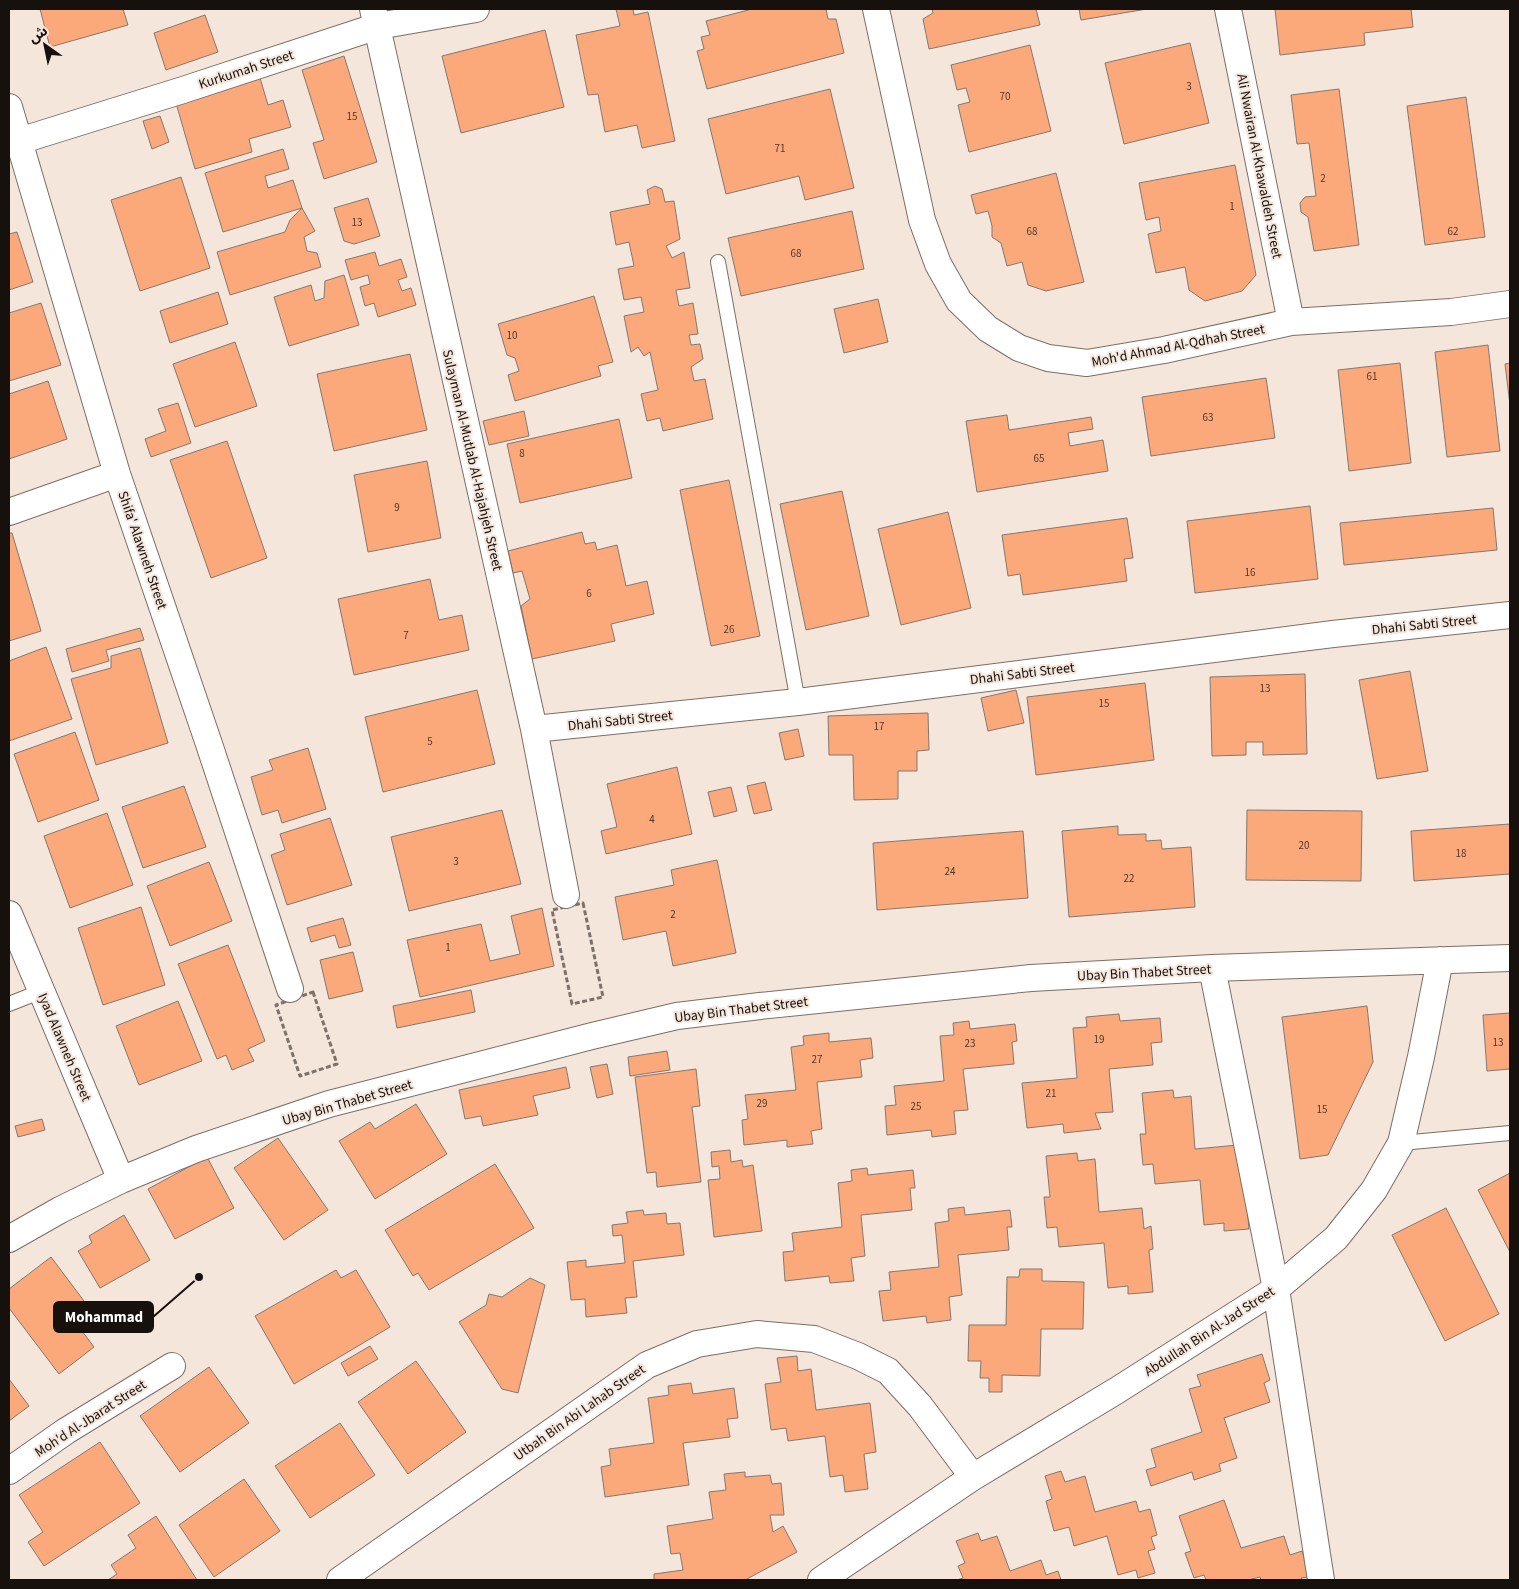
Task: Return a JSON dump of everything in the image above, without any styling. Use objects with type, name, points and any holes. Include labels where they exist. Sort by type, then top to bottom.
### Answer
[{"type":"street","name":"Kurkumah Street","points":[[18,141],[192,87],[375,17],[476,9]]},
{"type":"street","name":"Moh'd Ahmad Al-Qdhah Street","points":[[876,9],[922,220],[938,264],[959,301],[988,329],[1019,348],[1048,358],[1087,363],[1164,350],[1291,322],[1452,312],[1510,304]]},
{"type":"street","name":"Ali Nwairan Al-Khawaldeh Street","points":[[1228,9],[1291,322]]},
{"type":"street","name":"Sulayman Al-Mutlab Al-Hajahjeh Street","points":[[375,17],[534,729],[575,902]]},
{"type":"street","name":"Shifa' Alawneh Street","points":[[9,107],[117,474],[290,989]]},
{"type":"street","points":[[9,512],[117,474]]},
{"type":"street","name":"Dhahi Sabti Street","points":[[534,729],[798,702],[1333,634],[1510,614]]},
{"type":"street","name":"Iyad Alawneh Street","points":[[9,914],[121,1180]]},
{"type":"street","name":"Ubay Bin Thabet Street","points":[[9,1239],[60,1210],[121,1180],[196,1149],[329,1104],[677,1016],[1031,978],[1212,968],[1510,958]]},
{"type":"street","name":"Abdullah Bin Al-Jad Street","points":[[821,1580],[973,1477],[1116,1391],[1276,1289],[1336,1238],[1374,1190],[1401,1142],[1421,1057],[1440,960]]},
{"type":"street","points":[[1212,968],[1276,1289],[1321,1580]]},
{"type":"street","name":"Utbah Bin Abi Lahab Street","points":[[340,1580],[647,1365],[697,1344],[757,1334],[814,1339],[858,1356],[888,1371],[920,1406],[973,1477]]},
{"type":"street","name":"Moh'd Al-Jbarat Street","points":[[9,1471],[66,1431],[172,1366]]},
{"type":"lane","points":[[718,262],[798,702]]},
{"type":"lane","points":[[9,1004],[42,991]]},
{"type":"lane","points":[[1401,1142],[1510,1133]]},
{"type":"path","points":[[553,917],[572,1004],[603,997],[575,902]]},
{"type":"path","points":[[280,1014],[300,1076],[337,1064],[316,1000]]},
{"type":"building","points":[[40,9],[123,9],[128,25],[50,47]]},
{"type":"building","points":[[616,9],[633,9],[634,15],[648,12],[675,141],[642,148],[637,125],[605,132],[598,94],[588,95],[576,35],[620,26]]},
{"type":"building","points":[[752,9],[826,9],[828,19],[836,19],[844,53],[707,89],[697,51],[704,49],[701,37],[710,35],[706,21]]},
{"type":"building","points":[[932,9],[1036,9],[1040,25],[929,49],[923,19],[933,13]]},
{"type":"building","points":[[1079,9],[1147,9],[1081,20]]},
{"type":"building","points":[[1275,9],[1411,9],[1413,27],[1364,33],[1365,45],[1280,55]]},
{"type":"building","points":[[205,15],[218,52],[166,70],[154,33]]},
{"type":"building","points":[[545,30],[564,107],[461,133],[442,56]]},
{"type":"building","points":[[1190,43],[1209,123],[1124,144],[1105,63]]},
{"type":"building","points":[[1030,45],[1051,131],[969,152],[958,105],[970,102],[966,88],[957,90],[951,65]]},
{"type":"building","points":[[344,56],[377,162],[324,179],[313,143],[324,140],[302,70]]},
{"type":"building","points":[[260,78],[268,105],[283,100],[291,127],[249,139],[252,152],[195,169],[176,103]]},
{"type":"building","points":[[830,89],[854,188],[805,200],[799,176],[726,194],[708,119]]},
{"type":"building","points":[[1339,89],[1359,245],[1314,251],[1308,217],[1301,212],[1300,203],[1305,197],[1316,196],[1309,143],[1297,144],[1291,95]]},
{"type":"building","points":[[1466,97],[1485,237],[1425,245],[1407,106]]},
{"type":"building","points":[[160,116],[169,142],[152,149],[143,121]]},
{"type":"building","points":[[283,149],[289,169],[265,176],[268,188],[293,180],[302,208],[223,232],[205,173]]},
{"type":"building","points":[[1235,165],[1256,275],[1242,291],[1205,301],[1189,290],[1185,267],[1156,273],[1148,234],[1161,231],[1159,217],[1146,220],[1139,183]]},
{"type":"building","points":[[1056,173],[1084,282],[1046,291],[1028,285],[1022,262],[1007,266],[1001,243],[992,237],[992,226],[988,211],[976,214],[971,195]]},
{"type":"building","points":[[181,177],[210,268],[140,291],[111,200]]},
{"type":"building","points":[[655,186],[662,189],[665,202],[674,201],[680,239],[666,246],[672,258],[684,252],[690,288],[676,290],[679,306],[693,303],[698,334],[689,335],[691,345],[700,344],[703,359],[691,367],[694,381],[705,379],[713,419],[663,431],[660,418],[647,421],[641,394],[658,390],[650,352],[644,356],[638,347],[631,352],[624,316],[644,312],[641,297],[624,300],[618,269],[634,266],[629,242],[616,245],[610,212],[650,204],[647,190]]},
{"type":"building","points":[[368,198],[380,236],[354,244],[344,241],[334,208]]},
{"type":"building","points":[[302,208],[315,231],[304,237],[307,251],[317,253],[321,267],[230,295],[217,252],[285,232],[290,220]]},
{"type":"building","points":[[852,211],[864,269],[741,296],[728,238]]},
{"type":"building","points":[[17,232],[33,282],[9,290],[9,234]]},
{"type":"building","points":[[375,252],[379,266],[401,259],[407,277],[398,280],[402,291],[411,288],[416,305],[378,317],[374,303],[365,306],[360,287],[370,284],[368,275],[351,280],[345,260]]},
{"type":"building","points":[[344,275],[359,325],[289,346],[274,297],[311,285],[315,301],[324,298],[325,281]]},
{"type":"building","points":[[218,292],[228,324],[170,343],[160,311]]},
{"type":"building","points":[[594,296],[613,362],[598,366],[601,376],[515,401],[508,375],[519,371],[515,358],[507,355],[498,324]]},
{"type":"building","points":[[878,299],[888,342],[844,353],[834,309]]},
{"type":"building","points":[[41,303],[61,365],[9,381],[9,313]]},
{"type":"building","points":[[235,342],[257,406],[195,427],[173,364]]},
{"type":"building","points":[[1488,345],[1500,451],[1447,457],[1435,352]]},
{"type":"building","points":[[410,354],[427,430],[334,451],[317,374]]},
{"type":"building","points":[[1400,363],[1411,463],[1349,471],[1338,370]]},
{"type":"building","points":[[1510,363],[1510,405],[1505,364]]},
{"type":"building","points":[[1266,378],[1275,438],[1151,456],[1142,397]]},
{"type":"building","points":[[48,381],[67,439],[9,459],[9,394]]},
{"type":"building","points":[[178,403],[191,443],[151,457],[145,439],[166,431],[158,409]]},
{"type":"building","points":[[524,411],[529,436],[489,445],[483,421]]},
{"type":"building","points":[[1007,415],[1009,430],[1091,417],[1093,429],[1068,433],[1070,446],[1103,440],[1108,471],[977,492],[966,421]]},
{"type":"building","points":[[619,419],[632,478],[520,503],[507,444]]},
{"type":"building","points":[[227,441],[267,558],[211,578],[170,460]]},
{"type":"building","points":[[427,461],[441,538],[368,552],[354,475]]},
{"type":"building","points":[[729,480],[760,636],[711,646],[680,490]]},
{"type":"building","points":[[842,491],[869,616],[806,630],[780,504]]},
{"type":"building","points":[[1310,506],[1318,579],[1195,593],[1187,521]]},
{"type":"building","points":[[1493,508],[1497,550],[1344,565],[1340,523]]},
{"type":"building","points":[[948,512],[971,608],[901,625],[878,529]]},
{"type":"building","points":[[1127,518],[1133,558],[1124,559],[1127,581],[1023,595],[1020,574],[1008,576],[1002,535]]},
{"type":"building","points":[[582,532],[585,544],[595,542],[597,550],[617,545],[626,586],[647,581],[654,614],[611,624],[615,641],[532,659],[521,606],[530,599],[522,571],[513,573],[508,551]]},
{"type":"building","points":[[9,533],[12,533],[41,631],[9,641]]},
{"type":"building","points":[[430,579],[439,620],[462,615],[469,650],[354,675],[338,599]]},
{"type":"building","points":[[140,628],[144,640],[106,650],[109,661],[72,672],[66,649]]},
{"type":"building","points":[[46,647],[72,719],[9,741],[9,661]]},
{"type":"building","points":[[140,648],[168,743],[96,765],[71,679],[111,668],[111,656]]},
{"type":"building","points":[[1410,671],[1428,771],[1377,779],[1359,680]]},
{"type":"building","points":[[1305,674],[1307,754],[1263,755],[1263,742],[1246,742],[1246,755],[1212,756],[1210,677]]},
{"type":"building","points":[[1145,683],[1154,760],[1036,775],[1027,697]]},
{"type":"building","points":[[477,690],[495,764],[383,792],[365,717]]},
{"type":"building","points":[[1016,690],[1024,723],[988,731],[981,698]]},
{"type":"building","points":[[928,713],[929,750],[917,751],[917,771],[898,771],[898,799],[854,800],[853,755],[829,755],[828,716]]},
{"type":"building","points":[[798,729],[804,756],[785,760],[779,733]]},
{"type":"building","points":[[75,732],[99,800],[38,822],[14,754]]},
{"type":"building","points":[[308,748],[326,809],[282,823],[278,810],[262,815],[251,777],[273,770],[269,760]]},
{"type":"building","points":[[677,767],[692,834],[606,854],[601,831],[617,827],[607,784]]},
{"type":"building","points":[[765,782],[772,810],[754,814],[747,786]]},
{"type":"building","points":[[184,786],[206,847],[143,868],[122,807]]},
{"type":"building","points":[[731,787],[737,811],[714,817],[708,792]]},
{"type":"building","points":[[502,810],[521,884],[409,911],[391,837]]},
{"type":"building","points":[[1247,810],[1362,811],[1361,881],[1246,880]]},
{"type":"building","points":[[107,813],[133,885],[70,908],[44,836]]},
{"type":"building","points":[[330,818],[352,885],[287,905],[271,855],[285,850],[280,834]]},
{"type":"building","points":[[1510,824],[1510,874],[1414,881],[1411,831]]},
{"type":"building","points":[[1118,826],[1118,835],[1146,834],[1146,841],[1161,840],[1162,849],[1191,847],[1195,907],[1069,917],[1062,831]]},
{"type":"building","points":[[1023,831],[1028,898],[877,910],[873,843]]},
{"type":"building","points":[[717,860],[736,953],[673,966],[666,931],[623,940],[615,897],[674,885],[671,870]]},
{"type":"building","points":[[209,862],[232,921],[170,946],[147,886]]},
{"type":"building","points":[[141,907],[165,985],[103,1005],[78,928]]},
{"type":"building","points":[[542,908],[554,966],[420,997],[407,940],[481,924],[490,961],[520,954],[511,916]]},
{"type":"building","points":[[343,918],[351,945],[339,948],[335,935],[311,942],[307,928]]},
{"type":"building","points":[[228,945],[265,1041],[248,1049],[254,1061],[232,1070],[226,1055],[217,1059],[178,964]]},
{"type":"building","points":[[353,952],[363,991],[329,999],[320,960]]},
{"type":"building","points":[[471,990],[475,1012],[397,1028],[393,1006]]},
{"type":"building","points":[[178,1001],[202,1061],[139,1085],[116,1026]]},
{"type":"building","points":[[1367,1006],[1373,1062],[1328,1155],[1300,1159],[1282,1017]]},
{"type":"building","points":[[1510,1013],[1510,1069],[1487,1071],[1483,1015]]},
{"type":"building","points":[[1119,1014],[1120,1021],[1160,1018],[1162,1042],[1151,1043],[1153,1065],[1109,1069],[1113,1112],[1095,1113],[1101,1129],[1064,1133],[1063,1124],[1027,1128],[1022,1083],[1077,1078],[1073,1028],[1087,1027],[1086,1017]]},
{"type":"building","points":[[969,1021],[970,1029],[1015,1024],[1017,1041],[1012,1042],[1014,1064],[963,1069],[968,1110],[954,1111],[956,1134],[932,1137],[931,1130],[887,1135],[885,1106],[896,1105],[894,1086],[944,1081],[940,1036],[954,1035],[953,1023]]},
{"type":"building","points":[[829,1033],[829,1042],[871,1038],[873,1058],[860,1060],[862,1077],[817,1082],[822,1129],[811,1131],[813,1144],[787,1147],[787,1140],[744,1145],[742,1120],[748,1119],[745,1095],[796,1090],[791,1047],[804,1045],[803,1036]]},
{"type":"building","points":[[667,1051],[670,1070],[630,1076],[628,1057]]},
{"type":"building","points":[[607,1064],[613,1094],[597,1098],[590,1067]]},
{"type":"building","points":[[566,1067],[570,1088],[533,1096],[538,1115],[483,1126],[481,1116],[465,1119],[459,1090]]},
{"type":"building","points":[[696,1069],[700,1106],[692,1107],[701,1182],[657,1187],[656,1172],[647,1173],[635,1077]]},
{"type":"building","points":[[1173,1090],[1174,1098],[1191,1096],[1195,1149],[1238,1145],[1245,1186],[1249,1229],[1224,1231],[1224,1223],[1204,1225],[1200,1180],[1155,1184],[1153,1164],[1143,1165],[1140,1134],[1146,1134],[1142,1093]]},
{"type":"building","points":[[416,1104],[447,1154],[375,1199],[339,1141],[370,1122],[375,1129]]},
{"type":"building","points":[[42,1119],[45,1130],[18,1137],[15,1126]]},
{"type":"building","points":[[278,1138],[328,1210],[284,1240],[234,1168]]},
{"type":"building","points":[[730,1150],[731,1162],[742,1160],[743,1167],[753,1165],[762,1231],[714,1237],[708,1180],[720,1179],[719,1166],[712,1167],[711,1152]]},
{"type":"building","points":[[1077,1153],[1078,1161],[1095,1159],[1099,1212],[1142,1208],[1144,1229],[1151,1226],[1153,1249],[1149,1250],[1153,1292],[1128,1294],[1128,1286],[1108,1288],[1104,1243],[1059,1247],[1057,1227],[1047,1228],[1044,1197],[1050,1197],[1046,1156]]},
{"type":"building","points":[[207,1157],[234,1208],[175,1239],[148,1189]]},
{"type":"building","points":[[495,1164],[534,1228],[429,1290],[418,1273],[413,1276],[385,1230]]},
{"type":"building","points":[[867,1168],[868,1175],[913,1170],[915,1188],[910,1188],[912,1210],[861,1215],[865,1256],[851,1258],[854,1281],[830,1283],[829,1276],[785,1281],[783,1252],[794,1251],[792,1233],[842,1227],[838,1183],[852,1181],[851,1170]]},
{"type":"building","points":[[1510,1173],[1510,1252],[1478,1190]]},
{"type":"building","points":[[964,1207],[965,1215],[1010,1210],[1012,1227],[1007,1227],[1009,1250],[958,1255],[962,1295],[949,1297],[951,1320],[927,1323],[926,1316],[883,1321],[879,1291],[891,1290],[889,1272],[939,1267],[935,1223],[949,1221],[948,1209]]},
{"type":"building","points":[[1446,1208],[1499,1314],[1445,1341],[1392,1235]]},
{"type":"building","points":[[643,1210],[644,1215],[666,1213],[667,1224],[680,1223],[684,1255],[633,1261],[637,1297],[625,1298],[627,1313],[586,1317],[585,1299],[571,1300],[567,1262],[586,1260],[586,1267],[625,1263],[622,1235],[613,1236],[612,1225],[628,1223],[626,1212]]},
{"type":"building","points":[[124,1215],[150,1260],[100,1288],[78,1251],[92,1243],[89,1236]]},
{"type":"building","points":[[51,1257],[87,1305],[80,1310],[91,1325],[82,1331],[94,1347],[59,1374],[9,1308],[9,1289]]},
{"type":"building","points":[[1020,1269],[1042,1269],[1042,1281],[1084,1282],[1083,1329],[1041,1329],[1040,1376],[1002,1375],[1002,1392],[989,1392],[989,1378],[980,1378],[981,1361],[968,1361],[969,1325],[1006,1325],[1007,1277],[1019,1277]]},
{"type":"building","points":[[336,1270],[341,1278],[356,1270],[390,1327],[294,1384],[255,1316]]},
{"type":"building","points":[[530,1278],[545,1285],[518,1393],[502,1389],[459,1322],[486,1305],[489,1294],[502,1297]]},
{"type":"building","points":[[370,1346],[378,1359],[348,1376],[341,1363]]},
{"type":"building","points":[[1262,1354],[1270,1380],[1264,1383],[1270,1402],[1224,1418],[1237,1458],[1219,1464],[1221,1471],[1194,1480],[1192,1472],[1151,1486],[1146,1470],[1156,1467],[1151,1449],[1202,1432],[1189,1389],[1201,1386],[1197,1375]]},
{"type":"building","points":[[797,1356],[798,1371],[811,1369],[816,1410],[870,1403],[876,1452],[864,1454],[868,1489],[845,1492],[843,1475],[830,1477],[825,1436],[788,1441],[786,1428],[771,1430],[765,1384],[781,1382],[777,1358]]},
{"type":"building","points":[[416,1361],[466,1432],[408,1474],[358,1402]]},
{"type":"building","points":[[209,1367],[249,1423],[180,1472],[140,1416]]},
{"type":"building","points":[[9,1379],[29,1406],[9,1421]]},
{"type":"building","points":[[691,1383],[693,1394],[734,1388],[738,1418],[727,1419],[730,1437],[683,1443],[689,1485],[605,1497],[601,1467],[611,1465],[609,1449],[654,1443],[648,1398],[669,1395],[668,1386]]},
{"type":"building","points":[[340,1423],[375,1475],[310,1518],[275,1466]]},
{"type":"building","points":[[100,1442],[140,1503],[44,1566],[28,1542],[43,1532],[19,1495]]},
{"type":"building","points":[[1061,1471],[1065,1482],[1085,1476],[1095,1512],[1136,1501],[1139,1512],[1150,1509],[1157,1535],[1151,1537],[1155,1549],[1148,1551],[1155,1573],[1138,1578],[1136,1570],[1118,1575],[1107,1536],[1074,1546],[1069,1527],[1054,1531],[1046,1501],[1052,1499],[1045,1476]]},
{"type":"building","points":[[745,1472],[745,1477],[770,1475],[772,1484],[781,1483],[784,1515],[770,1515],[773,1532],[783,1526],[797,1552],[745,1580],[654,1580],[654,1574],[683,1570],[680,1553],[671,1554],[667,1526],[713,1519],[709,1492],[726,1490],[724,1474]]},
{"type":"building","points":[[244,1479],[280,1531],[214,1577],[179,1525]]},
{"type":"building","points":[[1224,1500],[1241,1548],[1284,1536],[1290,1555],[1302,1551],[1310,1577],[1301,1578],[1302,1580],[1261,1580],[1260,1577],[1248,1580],[1206,1580],[1204,1575],[1194,1578],[1185,1553],[1191,1551],[1179,1516]]},
{"type":"building","points":[[156,1516],[197,1580],[108,1580],[117,1574],[111,1565],[136,1548],[128,1535]]},
{"type":"building","points":[[978,1533],[981,1541],[997,1536],[1010,1571],[1041,1560],[1046,1575],[1058,1571],[1061,1580],[957,1580],[963,1578],[958,1566],[965,1563],[956,1541]]},
{"type":"place","name":"Mohammad","points":[[199,1277]]}]
